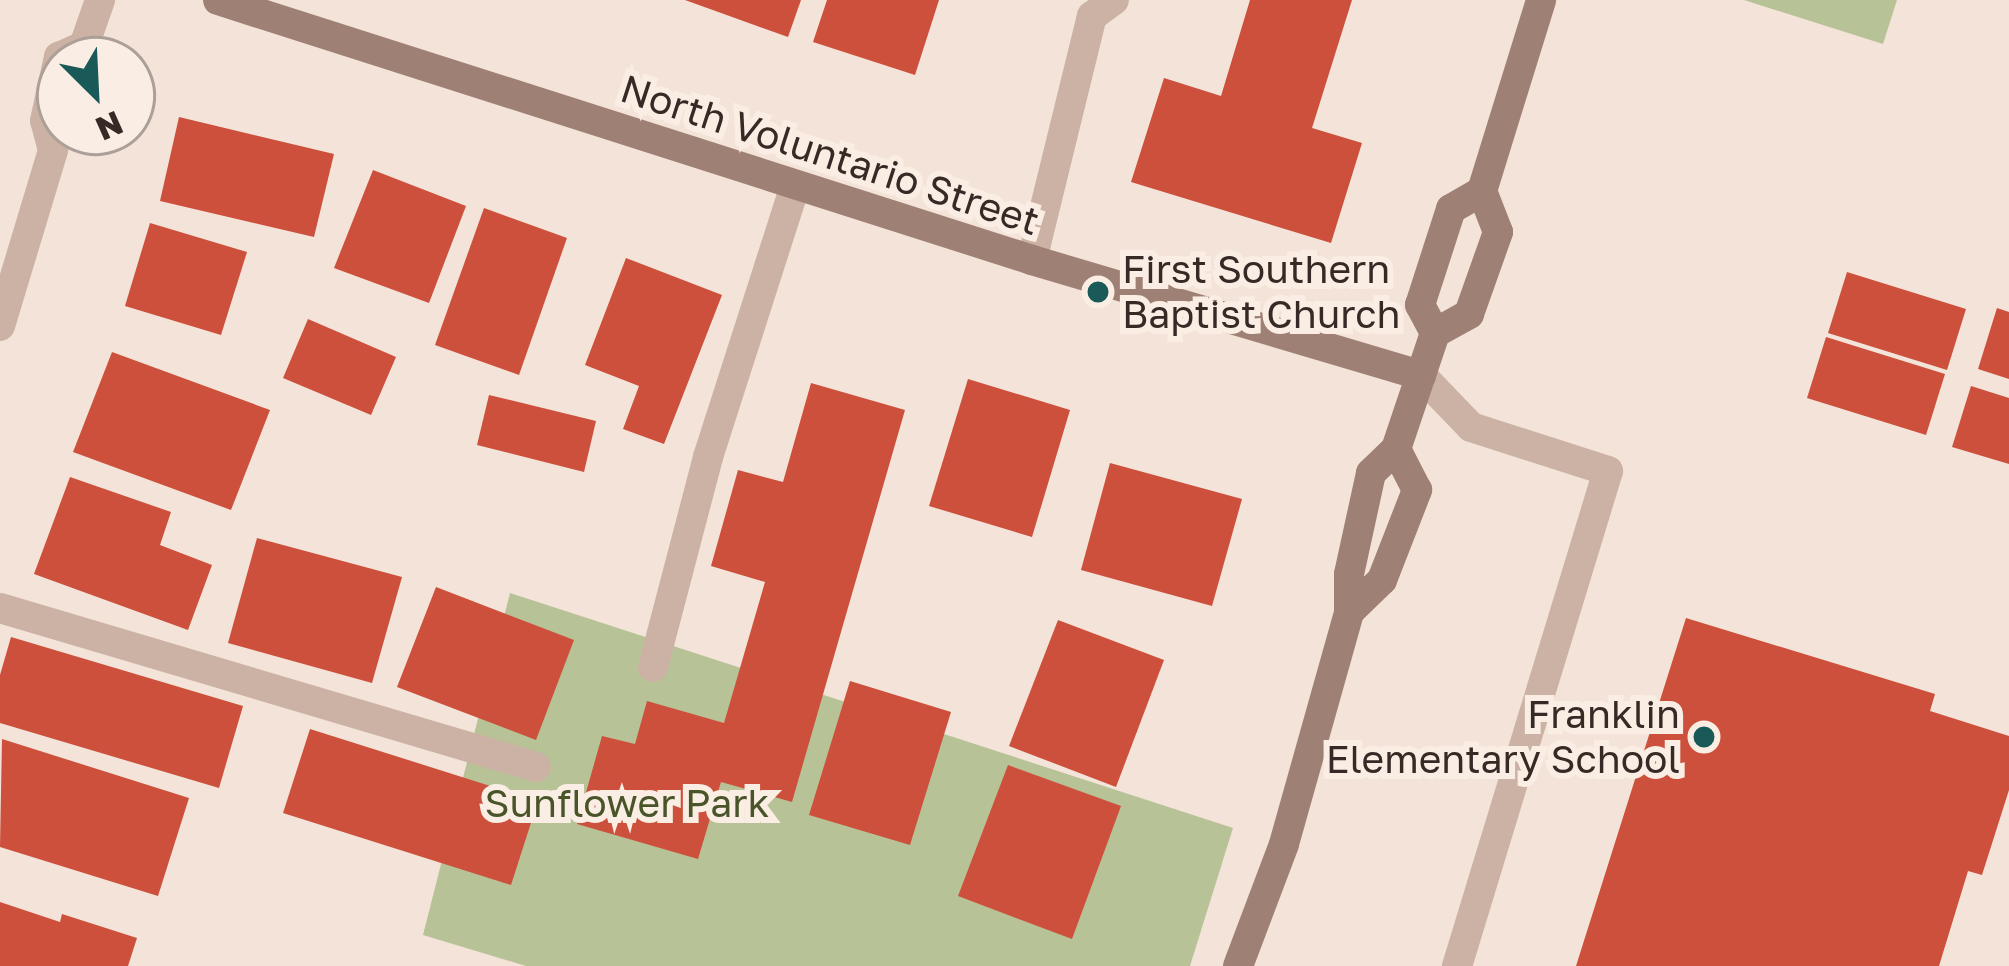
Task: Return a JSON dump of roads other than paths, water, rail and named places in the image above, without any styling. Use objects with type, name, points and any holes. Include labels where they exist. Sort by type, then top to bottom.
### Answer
[{"type":"street","points":[[91,36],[100,0]]},
{"type":"street","name":"North Voluntario Street","points":[[218,0],[795,186],[1421,376]]},
{"type":"street","points":[[1032,260],[1092,16],[1114,0]]},
{"type":"street","points":[[1238,966],[1284,844],[1349,612],[1349,574],[1371,473],[1396,449],[1435,333],[1469,314],[1498,232],[1481,191],[1541,0]]},
{"type":"street","points":[[0,326],[59,156]]},
{"type":"street","points":[[653,667],[708,458],[795,186]]},
{"type":"street","points":[[1435,333],[1420,304],[1451,209],[1481,191]]},
{"type":"street","points":[[1421,376],[1471,428],[1608,471],[1457,966]]},
{"type":"street","points":[[1349,612],[1382,580],[1417,490],[1396,449]]},
{"type":"street","points":[[0,608],[536,767]]},
{"type":"place","name":"First Southern Baptist Church","points":[[1098,292]]},
{"type":"place","name":"Franklin Elementary School","points":[[1704,737]]},
{"type":"park label","name":"Sunflower Park","points":[[627,803]]}]
